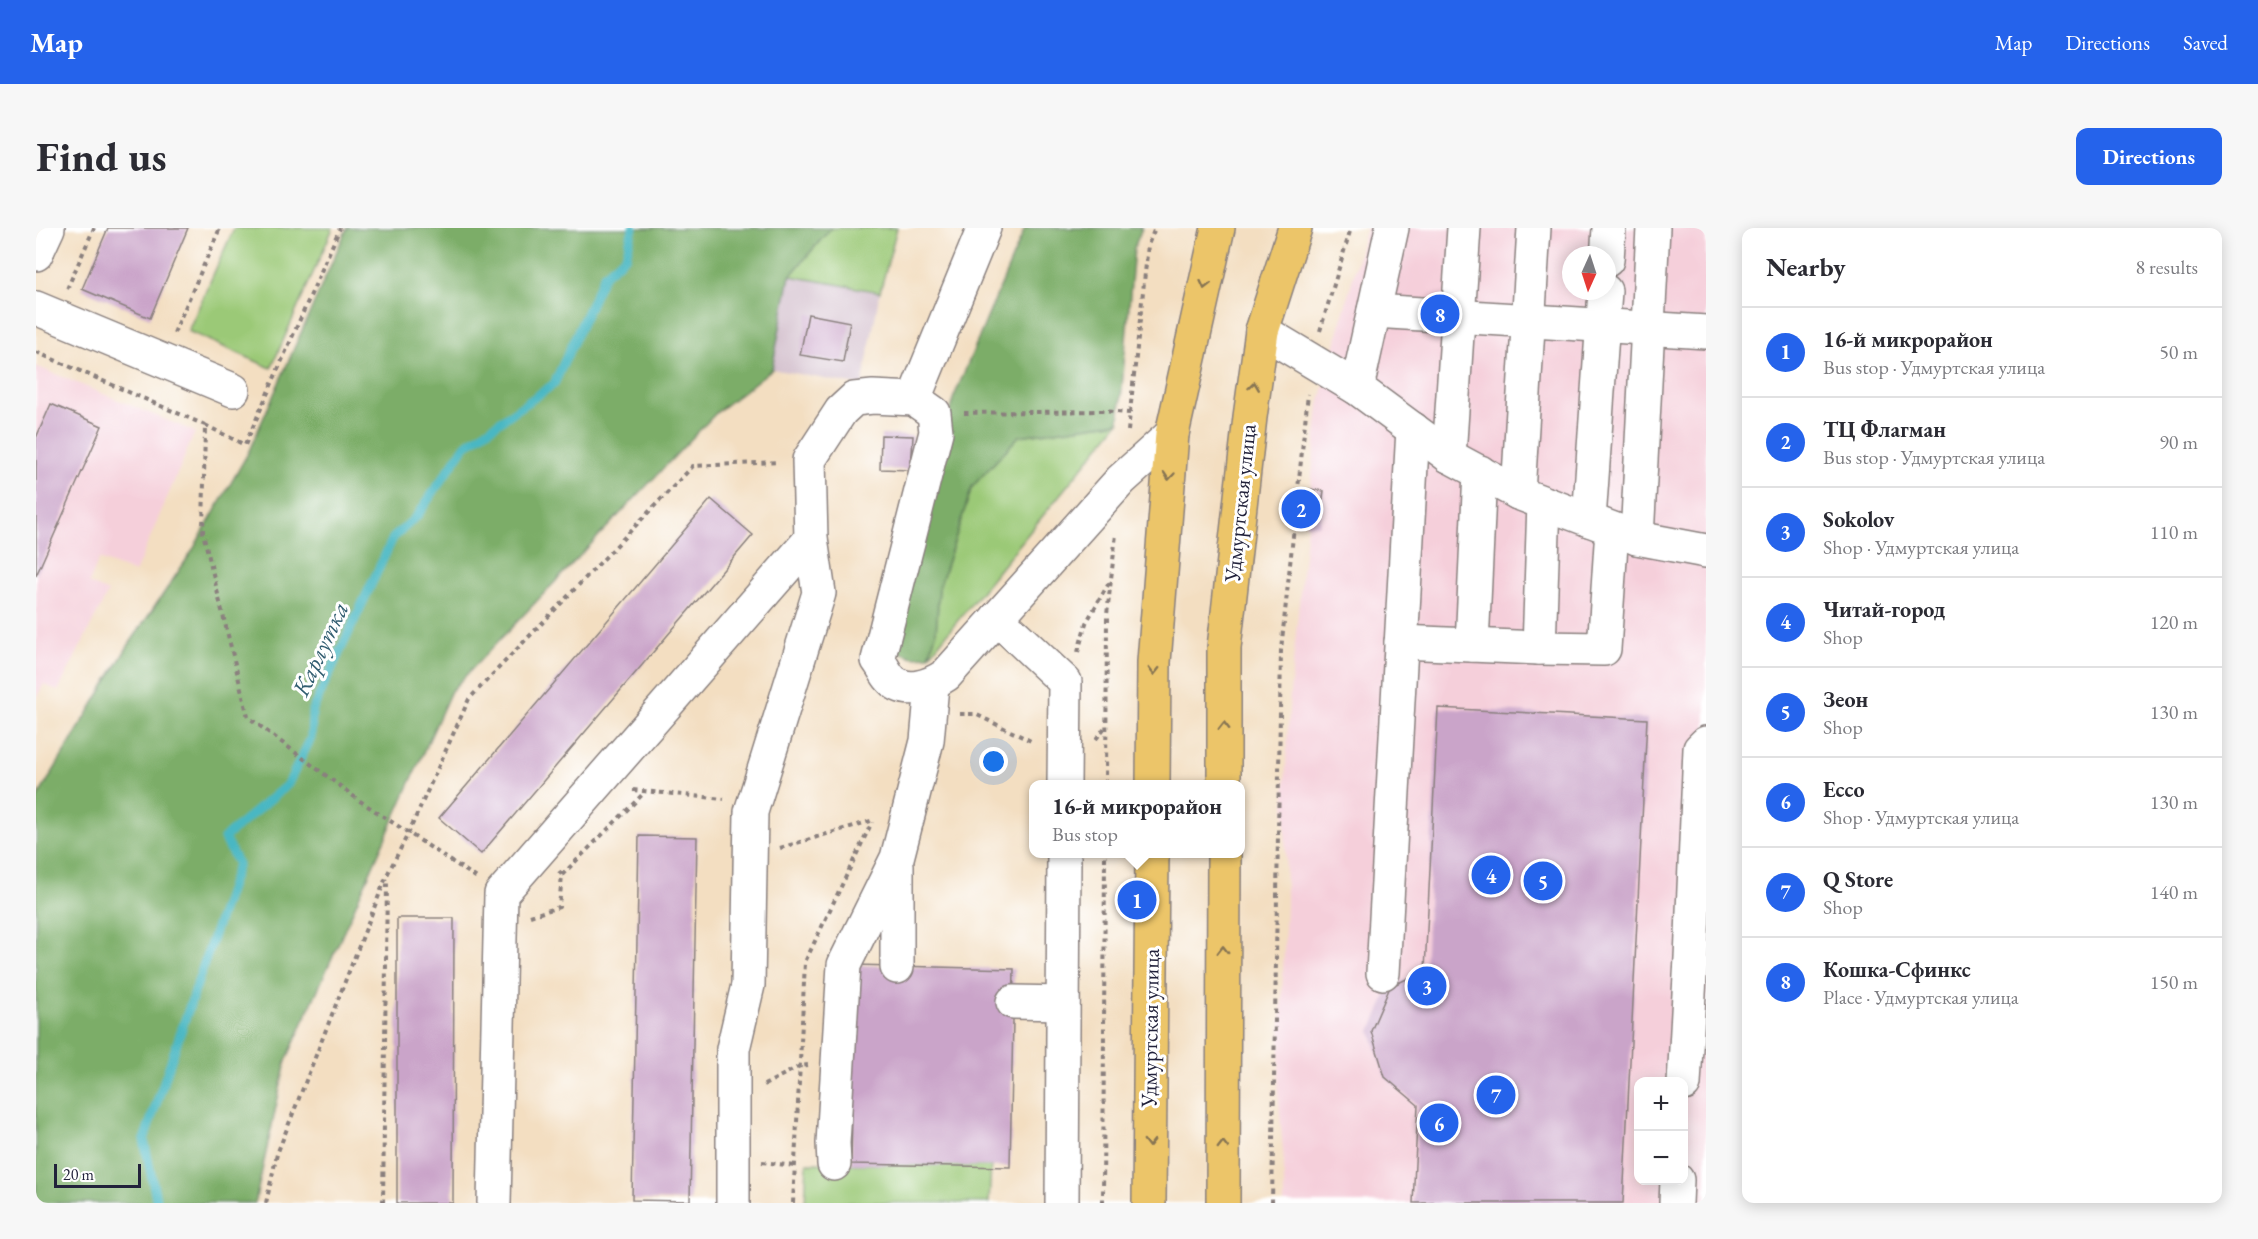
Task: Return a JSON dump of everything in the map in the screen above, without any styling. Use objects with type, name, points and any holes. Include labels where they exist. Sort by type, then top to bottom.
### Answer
[{"type":"main road","points":[[1153,780],[1154,662],[1172,434],[1218,228]]},
{"type":"main road","name":"Удмуртская улица","points":[[1224,780],[1224,648],[1250,417],[1262,331],[1295,228]]},
{"type":"main road","name":"Удмуртская улица","points":[[1149,1203],[1152,858]]},
{"type":"main road","points":[[1223,1203],[1224,858]]},
{"type":"street","points":[[36,254],[48,228]]},
{"type":"street","points":[[915,399],[984,228]]},
{"type":"street","points":[[1357,388],[1392,228]]},
{"type":"street","points":[[1449,456],[1464,228]]},
{"type":"street","points":[[1534,228],[1529,321],[1531,498],[1539,648]]},
{"type":"street","points":[[1608,246],[1609,228]]},
{"type":"street","points":[[1612,529],[1649,328],[1653,228]]},
{"type":"street","points":[[1401,642],[1604,649],[1612,529],[1605,300]]},
{"type":"street","points":[[36,308],[233,390]]},
{"type":"street","points":[[1374,311],[1706,332]]},
{"type":"street","points":[[1262,331],[1357,388],[1449,456],[1531,498],[1612,529],[1706,551]]},
{"type":"street","points":[[733,1203],[733,1049],[748,985],[751,812],[819,593],[811,540],[809,460],[841,411],[854,399],[873,397],[915,399],[934,413],[936,432],[879,660],[890,678],[901,686],[915,687],[930,700]]},
{"type":"street","points":[[1383,973],[1413,429]]},
{"type":"street","points":[[834,1164],[844,965],[897,858],[927,741],[930,700],[946,675],[1121,480],[1172,434]]},
{"type":"street","points":[[1472,645],[1480,472]]},
{"type":"street","points":[[494,1203],[501,894],[811,540]]},
{"type":"street","points":[[997,618],[1065,682],[1064,770]]},
{"type":"street","points":[[1683,1077],[1692,946],[1700,749],[1706,743]]},
{"type":"street","points":[[897,858],[897,967]]},
{"type":"street","points":[[1062,1203],[1064,858]]},
{"type":"street","points":[[1013,1002],[1063,1003]]},
{"type":"street","points":[[1676,1203],[1677,1185]]},
{"type":"path","points":[[67,290],[94,228]]},
{"type":"path","points":[[162,361],[220,228]]},
{"type":"path","points":[[36,352],[205,425],[245,445],[340,228]]},
{"type":"path","points":[[1272,1203],[1281,650],[1311,361],[1351,228]]},
{"type":"path","points":[[1000,413],[1101,411],[1130,413]]},
{"type":"path","points":[[205,425],[203,533],[248,717],[360,801],[501,894]]},
{"type":"path","points":[[266,1203],[277,1154],[387,875],[470,699],[693,466],[809,460]]},
{"type":"path","points":[[1065,682],[1076,660],[1086,623],[1111,580]]},
{"type":"path","points":[[930,700],[975,714],[1064,770]]},
{"type":"path","points":[[609,769],[626,789],[732,800],[751,812]]},
{"type":"path","points":[[562,875],[645,791]]},
{"type":"path","points":[[750,857],[909,810]]},
{"type":"path","points":[[1103,1203],[1105,858]]},
{"type":"path","points":[[383,1203],[387,875]]},
{"type":"path","points":[[734,1101],[800,1066],[838,1060]]},
{"type":"shaded area","points":[[1366,228],[1706,228],[1706,1203],[1284,1203],[1284,1163],[1278,1091],[1286,905],[1285,784],[1290,693],[1319,405]]},
{"type":"shaded area","points":[[790,276],[880,292],[862,386],[772,369]]},
{"type":"shaded area","points":[[36,366],[195,432],[135,573],[99,559],[89,583],[108,592],[58,691],[44,684],[36,698]]},
{"type":"green space","points":[[234,228],[333,228],[271,368],[188,331]]},
{"type":"green space","points":[[347,228],[831,228],[790,276],[772,369],[717,412],[451,691],[286,1061],[255,1203],[38,1203],[36,1201],[36,800],[128,646],[191,553],[248,453]]},
{"type":"green space","points":[[831,228],[897,228],[880,292],[790,276]]},
{"type":"green space","points":[[1025,228],[1142,228],[1134,248],[1119,422],[1019,436],[972,487],[939,588],[936,633],[929,656],[913,657],[899,652],[890,628],[953,399]]},
{"type":"green space","points":[[1119,422],[929,656],[936,633],[939,588],[972,487],[1019,436]]},
{"type":"green space","points":[[807,1163],[991,1166],[989,1203],[805,1203]]},
{"type":"building","points":[[108,228],[188,228],[150,318],[82,289]]},
{"type":"building","points":[[808,314],[850,322],[843,362],[800,355]]},
{"type":"building","points":[[51,404],[102,426],[36,576],[36,438]]},
{"type":"building","points":[[881,435],[913,436],[911,470],[880,469]]},
{"type":"building","points":[[1309,489],[1324,491],[1319,525],[1305,524]]},
{"type":"building","points":[[711,499],[753,535],[481,854],[439,818]]},
{"type":"building","points":[[1438,708],[1647,719],[1623,1203],[1413,1203],[1418,1105],[1385,1077],[1371,1031],[1390,987],[1425,970]]},
{"type":"building","points":[[639,836],[697,837],[690,1201],[632,1200]]},
{"type":"building","points":[[397,918],[454,918],[453,1203],[397,1203]]},
{"type":"building","points":[[855,965],[1014,969],[1010,1167],[851,1164]]},
{"type":"waterway","name":"Карлутка","points":[[157,1203],[144,1140],[238,864],[224,838],[288,784],[311,738],[312,711],[393,538],[417,516],[465,446],[554,384],[604,275],[626,256],[633,228]]},
{"type":"place","name":"Кошка-Сфинкс","points":[[1440,314]]},
{"type":"place","name":"ТЦ Флагман","points":[[1301,509]]},
{"type":"place","name":"Читай-город","points":[[1491,875]]},
{"type":"place","name":"Зеон","points":[[1543,881]]},
{"type":"place","name":"16-й микрорайон","points":[[1137,900]]},
{"type":"place","name":"Sokolov","points":[[1427,986]]},
{"type":"place","name":"Q Store","points":[[1496,1095]]},
{"type":"place","name":"Ecco","points":[[1439,1123]]}]
